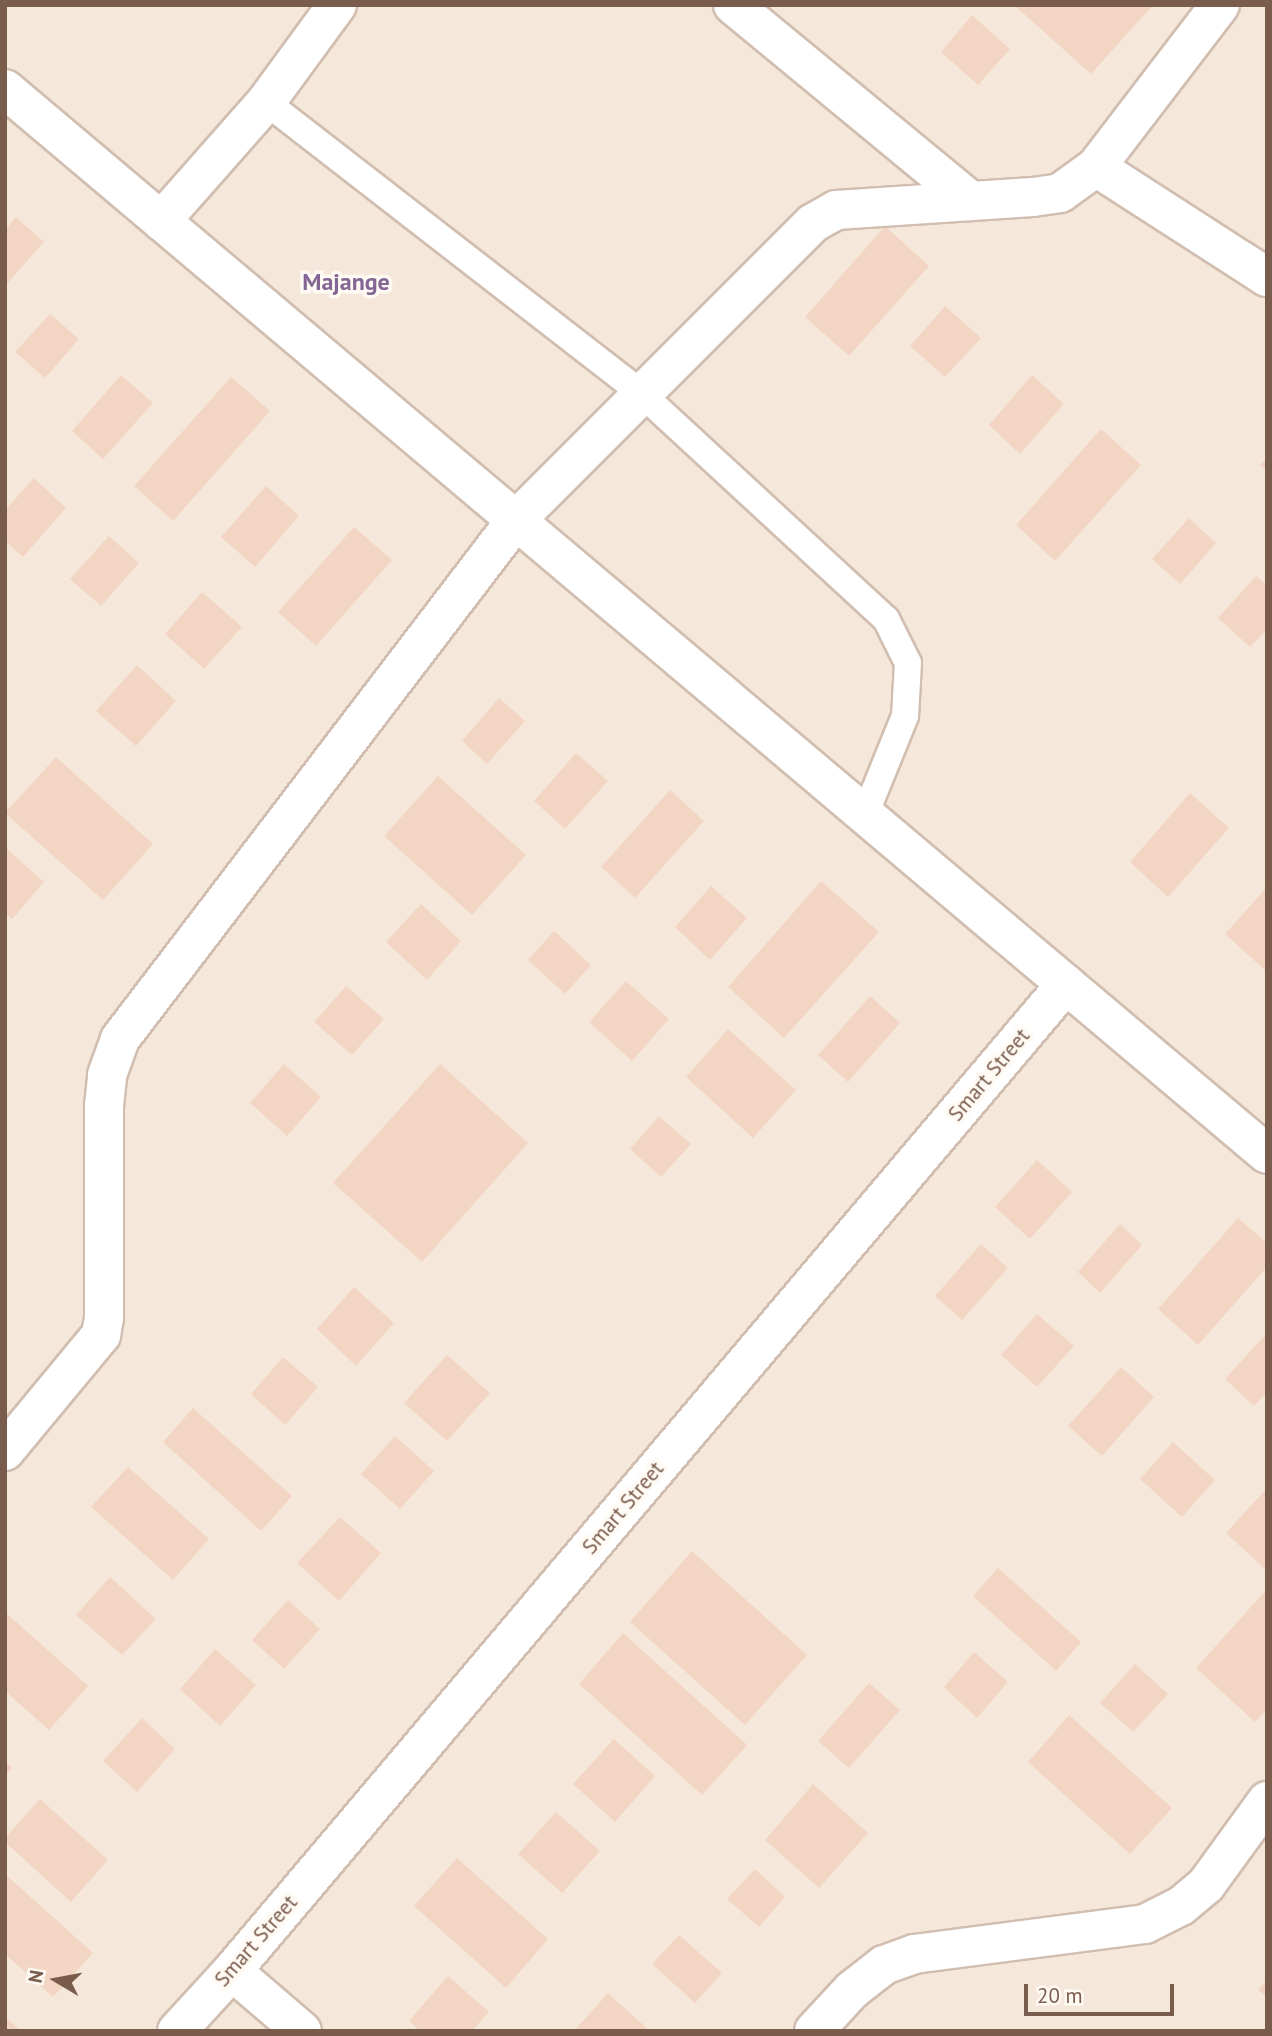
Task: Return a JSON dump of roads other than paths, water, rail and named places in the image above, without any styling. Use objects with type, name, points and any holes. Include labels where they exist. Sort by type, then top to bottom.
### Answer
[{"type":"street","points":[[161,221],[265,102],[337,5]]},
{"type":"street","points":[[733,5],[971,201]]},
{"type":"street","points":[[5,1451],[101,1335],[104,1318],[104,1106],[107,1075],[120,1039],[516,520],[813,223],[836,210],[1060,192],[1096,167],[1220,5]]},
{"type":"street","points":[[5,89],[864,817],[1066,984],[1262,1140]]},
{"type":"street","points":[[1096,167],[1267,277]]},
{"type":"street","name":"Smart Street","points":[[177,2031],[232,1971],[1066,984]]},
{"type":"street","points":[[814,2031],[852,1990],[884,1965],[914,1954],[1145,1923],[1181,1906],[1206,1885],[1267,1801]]},
{"type":"street","points":[[232,1971],[302,2031]]},
{"type":"lane","points":[[265,102],[642,394],[886,619],[908,663],[905,716],[864,817]]},
{"type":"district","name":"Majange","points":[[346,282]]}]
